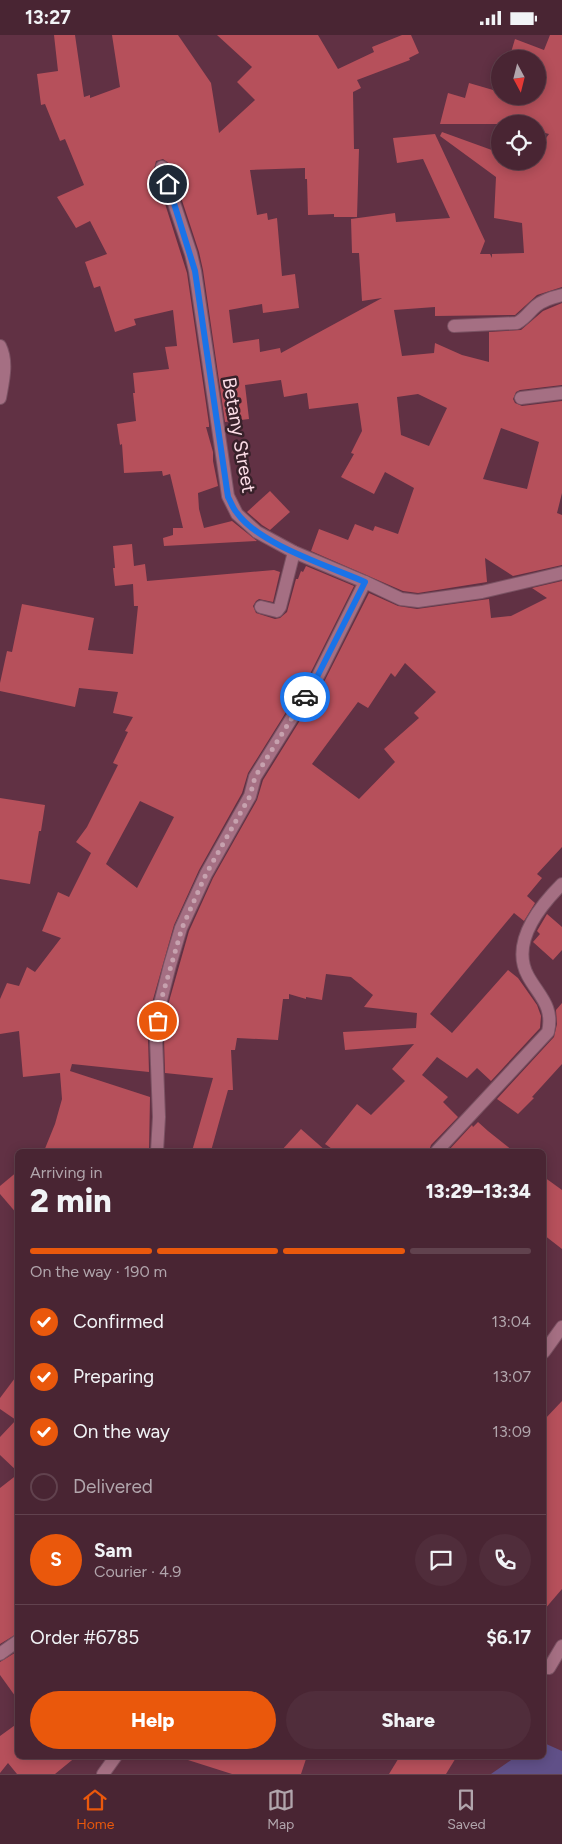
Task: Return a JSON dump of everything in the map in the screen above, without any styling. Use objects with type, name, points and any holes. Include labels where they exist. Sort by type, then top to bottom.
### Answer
[{"type":"street","name":"Betany Street","points":[[162,167],[195,271],[228,497],[237,514],[256,532],[294,552],[401,599],[418,601],[482,592],[562,573]]},
{"type":"street","points":[[454,326],[517,323],[544,301],[562,295]]},
{"type":"street","points":[[0,346],[3,352],[5,370],[0,398]]},
{"type":"street","points":[[521,397],[562,393]]},
{"type":"street","points":[[262,607],[277,611],[280,607],[294,552]]},
{"type":"street","points":[[157,1149],[159,1117],[156,1038],[160,1004],[182,928],[206,874],[250,796],[255,777],[318,675],[365,582]]},
{"type":"street","points":[[439,1149],[548,1032],[551,1020],[548,1007],[526,974],[522,953],[524,938],[546,901],[562,884]]},
{"type":"street","points":[[546,1349],[562,1327]]},
{"type":"street","points":[[0,1654],[15,1643]]},
{"type":"street","points":[[562,1646],[546,1667],[562,1671]]},
{"type":"street","points":[[103,1774],[114,1759]]},
{"type":"shaded area","points":[[546,1744],[562,1751],[562,1774],[491,1774],[513,1759],[546,1759]]},
{"type":"building","points":[[54,35],[75,35],[84,97],[90,95],[90,98],[120,87],[112,35],[178,35],[211,83],[219,133],[255,100],[237,82],[252,67],[217,35],[318,35],[338,69],[374,52],[372,47],[402,35],[411,35],[419,53],[409,58],[410,60],[357,80],[361,88],[353,92],[354,149],[359,149],[357,217],[334,217],[334,214],[308,215],[305,168],[250,170],[257,215],[267,213],[268,220],[277,218],[282,276],[295,274],[299,308],[263,313],[262,304],[229,310],[233,343],[259,339],[260,352],[280,348],[281,353],[382,298],[362,301],[359,253],[352,253],[351,219],[395,213],[396,222],[450,218],[423,159],[397,163],[393,138],[435,134],[485,241],[480,254],[490,254],[492,258],[492,254],[524,253],[522,223],[494,218],[496,177],[440,136],[442,132],[491,150],[491,170],[546,170],[546,138],[549,134],[546,133],[546,115],[491,115],[491,124],[440,124],[448,93],[465,98],[469,83],[491,89],[491,105],[546,105],[546,50],[544,50],[550,35],[562,35],[562,287],[537,295],[515,315],[435,316],[435,307],[394,310],[402,356],[434,353],[435,343],[462,355],[489,362],[489,332],[521,330],[543,311],[562,303],[562,385],[520,390],[516,392],[513,399],[515,403],[522,406],[562,401],[562,493],[557,513],[562,515],[562,565],[513,576],[485,558],[487,582],[418,593],[403,591],[311,551],[319,529],[348,540],[355,524],[373,531],[375,526],[398,534],[414,488],[385,472],[374,494],[341,477],[354,454],[351,453],[362,431],[358,403],[309,409],[307,393],[284,397],[281,380],[245,385],[249,419],[225,422],[199,252],[170,164],[163,159],[156,161],[154,169],[187,273],[209,424],[209,427],[206,427],[213,452],[218,486],[198,493],[199,509],[204,528],[232,521],[257,541],[164,546],[163,538],[173,535],[173,528],[183,528],[170,474],[163,476],[162,471],[124,473],[122,444],[120,445],[117,424],[136,421],[133,373],[169,369],[165,347],[177,346],[173,310],[134,319],[136,325],[115,332],[100,286],[94,288],[85,262],[107,254],[90,221],[76,228],[57,197],[84,185],[65,139],[60,141],[45,104],[41,105],[37,74],[58,71]],"holes":[[[418,394],[447,408],[429,446],[401,435],[397,397]],[[501,428],[539,442],[527,489],[483,479]]]},
{"type":"building","points":[[515,39],[544,50],[512,50]]},
{"type":"building","points":[[270,491],[290,512],[270,530],[247,512]]},
{"type":"building","points":[[132,544],[134,566],[145,564],[147,581],[274,570],[280,572],[273,602],[259,599],[253,606],[256,613],[275,619],[280,618],[287,612],[296,579],[298,579],[301,571],[303,572],[306,566],[354,586],[311,672],[248,773],[242,793],[199,870],[174,925],[152,1003],[148,1038],[149,1072],[72,1064],[70,1071],[150,1097],[149,1149],[45,1149],[55,1124],[62,1099],[60,1073],[23,1077],[19,1031],[0,1034],[0,999],[7,983],[19,986],[27,967],[35,972],[61,938],[42,931],[58,892],[69,897],[91,853],[76,842],[87,827],[118,765],[113,763],[128,732],[125,731],[133,717],[113,713],[118,692],[79,688],[75,707],[0,691],[0,683],[7,651],[12,652],[22,604],[94,618],[88,650],[133,654],[138,606],[134,606],[133,584],[115,586],[113,568],[115,568],[113,546]],"holes":[[[140,801],[174,817],[137,888],[106,864]]]},
{"type":"building","points":[[562,581],[562,847],[537,874],[542,878],[527,896],[535,903],[524,921],[514,913],[430,1014],[452,1033],[508,970],[518,978],[537,1005],[541,1016],[540,1028],[491,1081],[477,1068],[467,1078],[437,1057],[422,1075],[448,1097],[443,1102],[458,1117],[431,1145],[430,1149],[332,1149],[325,1144],[357,1104],[371,1115],[405,1081],[392,1069],[414,1044],[345,1050],[343,1032],[416,1028],[417,1013],[364,1007],[373,995],[351,977],[326,974],[322,1000],[306,997],[306,999],[289,994],[289,999],[283,999],[278,1040],[237,1038],[235,1050],[231,1050],[233,1090],[228,1090],[212,1149],[193,1149],[213,1078],[165,1073],[164,1038],[168,1005],[189,931],[213,878],[257,800],[263,780],[325,680],[369,593],[398,606],[417,609],[489,599],[491,618],[511,616],[547,598],[532,588]],"holes":[[[405,663],[436,692],[414,713],[419,718],[384,749],[395,762],[359,799],[312,764],[358,702],[368,708],[391,673],[395,677]]]},
{"type":"building","points":[[0,798],[45,805],[30,884],[0,879]]},
{"type":"building","points":[[547,914],[562,927],[562,950],[553,960],[533,942],[540,934],[537,931]]},
{"type":"building","points":[[562,1003],[562,1064],[518,1114],[497,1099],[554,1037],[557,1024],[556,1010]]},
{"type":"building","points":[[478,1122],[510,1149],[450,1149],[472,1125],[473,1127]]},
{"type":"building","points":[[301,1129],[324,1149],[283,1149]]},
{"type":"building","points":[[15,1174],[15,1212],[0,1194],[0,1186]]},
{"type":"building","points":[[546,1178],[562,1190],[562,1249],[546,1237]]},
{"type":"building","points":[[15,1378],[15,1419],[0,1409],[0,1398]]},
{"type":"building","points":[[562,1401],[562,1589],[546,1608],[546,1418]]},
{"type":"building","points":[[15,1421],[15,1469],[0,1455],[0,1437]]},
{"type":"building","points":[[15,1476],[15,1635],[0,1644],[0,1488]]},
{"type":"building","points":[[15,1653],[15,1696],[0,1675],[0,1662]]},
{"type":"building","points":[[15,1725],[15,1759],[73,1759],[55,1774],[17,1774],[8,1763],[0,1773],[0,1736]]},
{"type":"building","points":[[306,1759],[301,1774],[232,1774],[188,1760]]},
{"type":"building","points":[[398,1759],[455,1759],[446,1774],[389,1774]]},
{"type":"way so far","points":[[158,1021],[160,1004],[170,965],[182,928],[206,874],[250,796],[255,777],[305,697]]},
{"type":"route","points":[[168,184],[195,271],[228,497],[237,514],[256,532],[294,552],[365,582],[305,697]]}]
